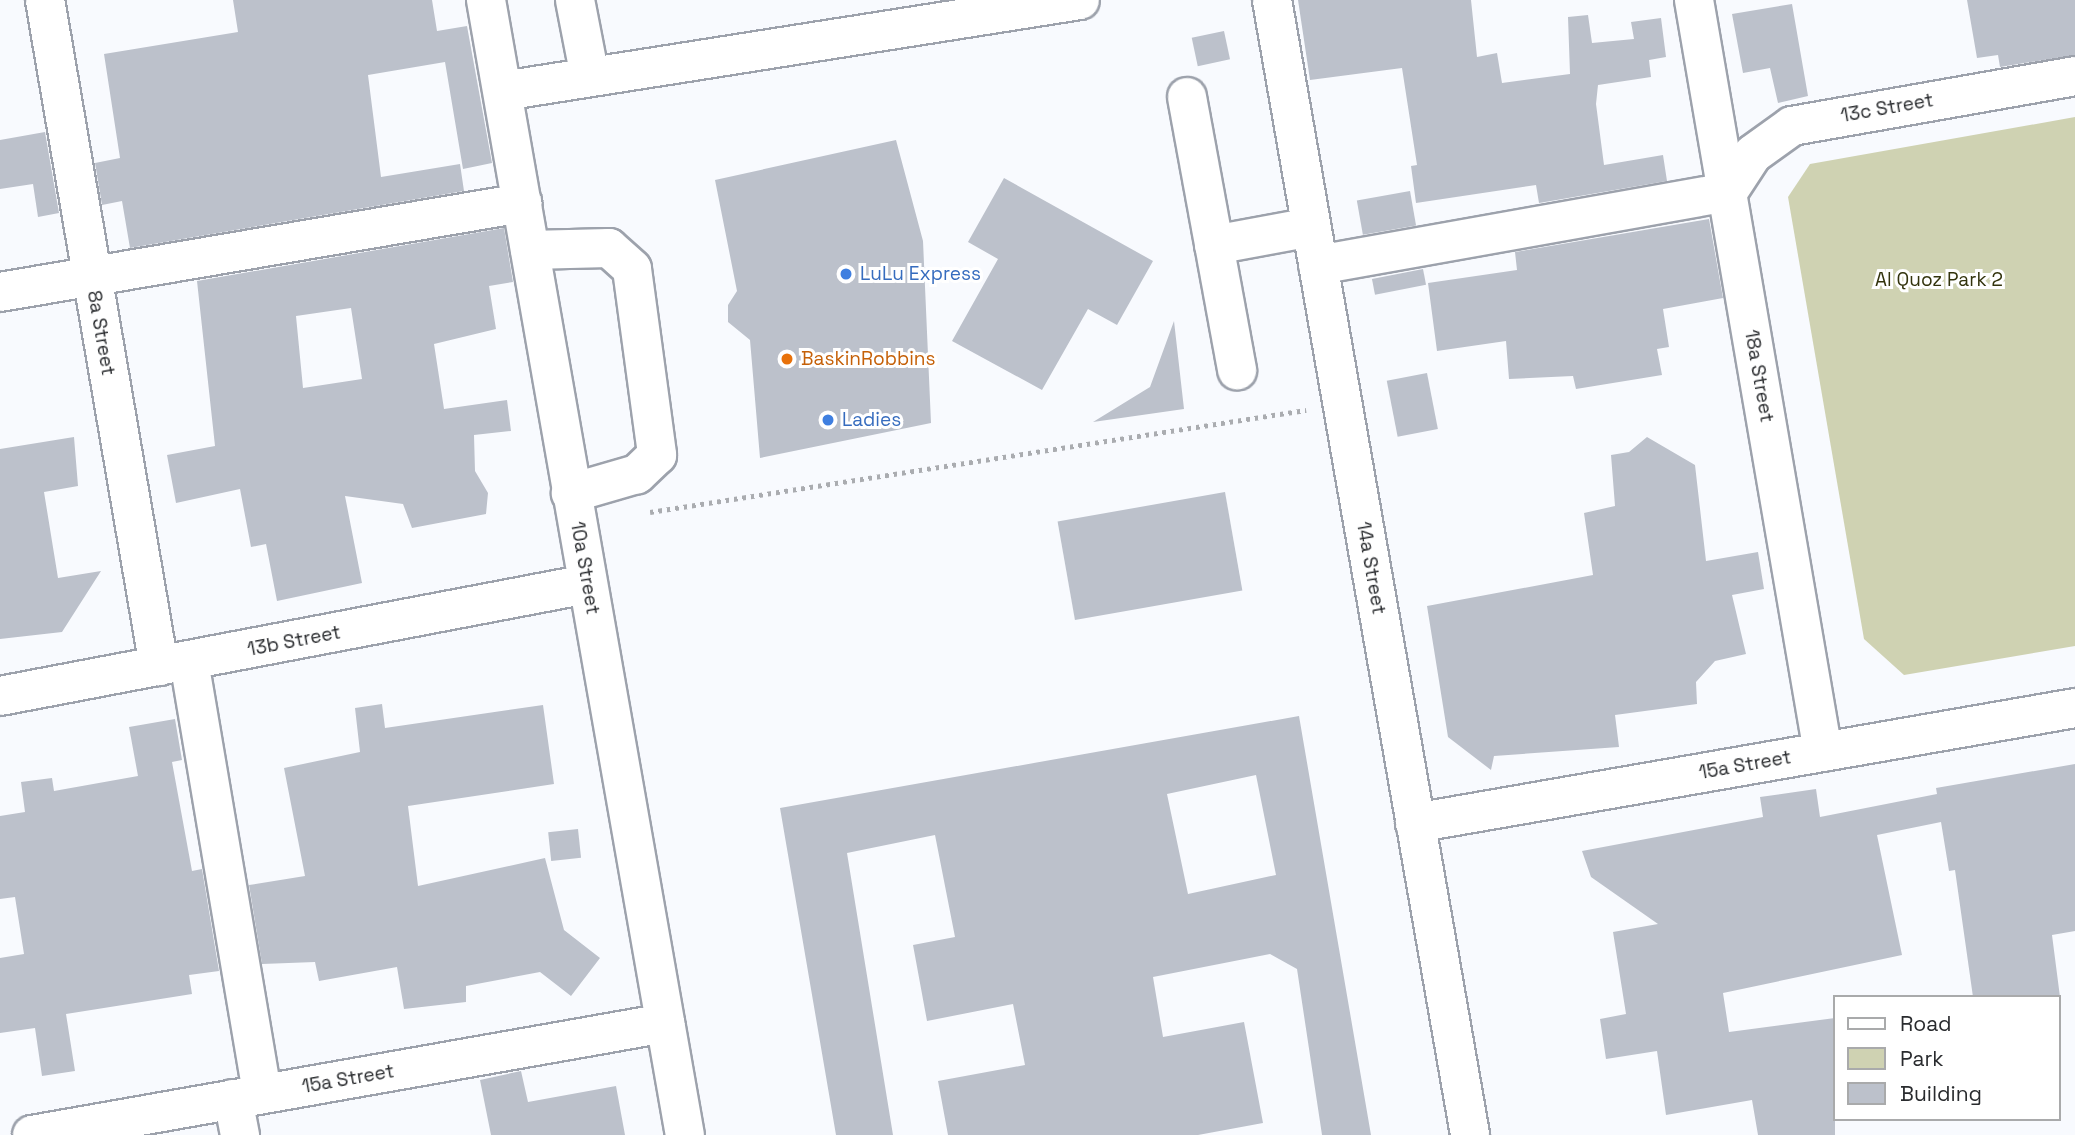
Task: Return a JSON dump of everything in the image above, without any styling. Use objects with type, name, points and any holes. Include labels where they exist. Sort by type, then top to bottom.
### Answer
[{"type":"street","name":"8a Street","points":[[45,0],[91,276],[174,663],[245,1109]]},
{"type":"street","name":"10a Street","points":[[486,0],[685,1135]]},
{"type":"street","points":[[575,0],[590,77]]},
{"type":"street","points":[[503,91],[1080,0]]},
{"type":"street","name":"14a Street","points":[[1272,0],[1470,1135]]},
{"type":"street","name":"18a Street","points":[[1694,0],[1823,752]]},
{"type":"street","name":"13c Street","points":[[1728,192],[1753,154],[1792,126],[2075,76]]},
{"type":"street","points":[[1187,97],[1237,370]]},
{"type":"street","points":[[1318,265],[1728,192]]},
{"type":"street","points":[[0,292],[522,203]]},
{"type":"street","points":[[1214,245],[1311,227]]},
{"type":"street","points":[[530,250],[609,248],[632,269],[657,455],[637,474],[571,493]]},
{"type":"street","name":"13b Street","points":[[0,696],[587,584]]},
{"type":"street","name":"15a Street","points":[[1415,823],[2075,708]]},
{"type":"street","name":"15a Street","points":[[32,1135],[245,1109],[665,1023]]},
{"type":"path","points":[[645,513],[1342,404]]},
{"type":"green space","name":"Al Quoz Park 2","points":[[2075,117],[2075,646],[1904,675],[1864,639],[1788,197],[1810,164]]},
{"type":"building","points":[[233,0],[432,0],[437,31],[467,26],[492,163],[463,169],[445,62],[368,75],[381,177],[460,164],[464,191],[130,248],[122,201],[102,205],[95,163],[120,158],[104,54],[238,32]]},
{"type":"building","points":[[1298,0],[1471,0],[1477,57],[1497,53],[1502,83],[1570,74],[1568,17],[1588,15],[1592,43],[1634,39],[1631,22],[1661,18],[1666,57],[1649,60],[1651,77],[1598,85],[1596,104],[1604,165],[1663,155],[1667,181],[1539,203],[1536,185],[1416,203],[1411,166],[1417,165],[1402,68],[1310,80]]},
{"type":"building","points":[[1967,0],[2075,0],[2075,55],[2000,67],[1998,55],[1977,58]]},
{"type":"building","points":[[1792,4],[1808,96],[1778,103],[1770,68],[1743,73],[1732,14]]},
{"type":"building","points":[[1224,31],[1230,59],[1198,66],[1192,38]]},
{"type":"building","points":[[45,132],[59,213],[38,217],[33,184],[0,189],[0,140]]},
{"type":"building","points":[[896,140],[923,241],[931,423],[760,458],[750,340],[728,322],[728,305],[737,291],[715,180]]},
{"type":"building","points":[[1004,178],[1153,261],[1117,325],[1088,309],[1042,390],[952,341],[998,259],[968,242]]},
{"type":"building","points":[[1410,191],[1416,225],[1363,235],[1357,200]]},
{"type":"building","points":[[1709,219],[1723,298],[1663,309],[1669,347],[1657,349],[1662,375],[1576,389],[1573,376],[1509,379],[1506,341],[1437,351],[1428,283],[1517,270],[1515,252]]},
{"type":"building","points":[[504,228],[513,282],[489,286],[496,329],[434,344],[444,409],[507,400],[511,431],[474,435],[475,471],[488,493],[486,514],[412,528],[403,504],[345,496],[362,583],[277,601],[266,544],[251,547],[240,489],[176,503],[167,455],[215,446],[197,281]],"holes":[[[351,308],[362,379],[303,388],[296,316]]]},
{"type":"building","points":[[1423,269],[1426,285],[1375,295],[1372,279]]},
{"type":"building","points":[[1174,321],[1184,409],[1093,422],[1150,387]]},
{"type":"building","points":[[1427,373],[1438,429],[1398,437],[1387,381]]},
{"type":"building","points":[[74,437],[78,486],[44,492],[58,578],[101,571],[62,632],[0,639],[0,449]]},
{"type":"building","points":[[1647,437],[1695,465],[1706,561],[1758,552],[1764,589],[1732,595],[1746,654],[1715,661],[1696,682],[1697,704],[1615,715],[1619,747],[1494,756],[1491,770],[1448,737],[1427,606],[1593,575],[1584,513],[1615,506],[1611,455],[1629,452]]},
{"type":"building","points":[[1225,492],[1242,590],[1075,620],[1058,522]]},
{"type":"building","points":[[382,704],[385,728],[543,705],[554,784],[408,806],[418,886],[545,858],[564,930],[600,958],[571,996],[540,972],[466,986],[466,1002],[404,1009],[397,967],[319,981],[315,962],[262,964],[249,885],[305,876],[284,768],[360,752],[355,708]]},
{"type":"building","points":[[1299,716],[1371,1135],[1322,1135],[1297,969],[1270,954],[1153,977],[1163,1037],[1244,1022],[1263,1123],[1198,1135],[948,1135],[938,1081],[1025,1065],[1013,1004],[927,1021],[913,945],[955,937],[935,835],[847,853],[893,1135],[836,1135],[780,808]],"holes":[[[1256,775],[1276,875],[1188,894],[1167,794]]]},
{"type":"building","points":[[175,719],[182,760],[172,762],[192,871],[202,869],[219,971],[189,975],[192,994],[66,1014],[75,1071],[42,1076],[35,1028],[0,1033],[0,958],[24,954],[15,897],[0,899],[0,816],[25,812],[21,782],[52,778],[54,791],[138,776],[129,727]]},
{"type":"building","points":[[2075,764],[2075,931],[2052,935],[2060,995],[1973,995],[1955,870],[1949,871],[1941,822],[1877,835],[1902,955],[1723,993],[1729,1032],[1834,1018],[1835,1135],[1758,1135],[1752,1100],[1666,1115],[1657,1051],[1606,1059],[1600,1019],[1626,1014],[1613,932],[1658,924],[1591,877],[1582,851],[1763,817],[1760,797],[1816,789],[1820,817],[1937,794],[1936,788]]},
{"type":"building","points":[[578,829],[581,858],[551,861],[548,832]]},
{"type":"building","points":[[521,1071],[528,1102],[616,1086],[625,1135],[491,1135],[480,1080]]},
{"type":"place","name":"LuLu Express","points":[[846,274]]},
{"type":"place","name":"BaskinRobbins","points":[[787,359]]},
{"type":"place","name":"Ladies","points":[[828,420]]}]
